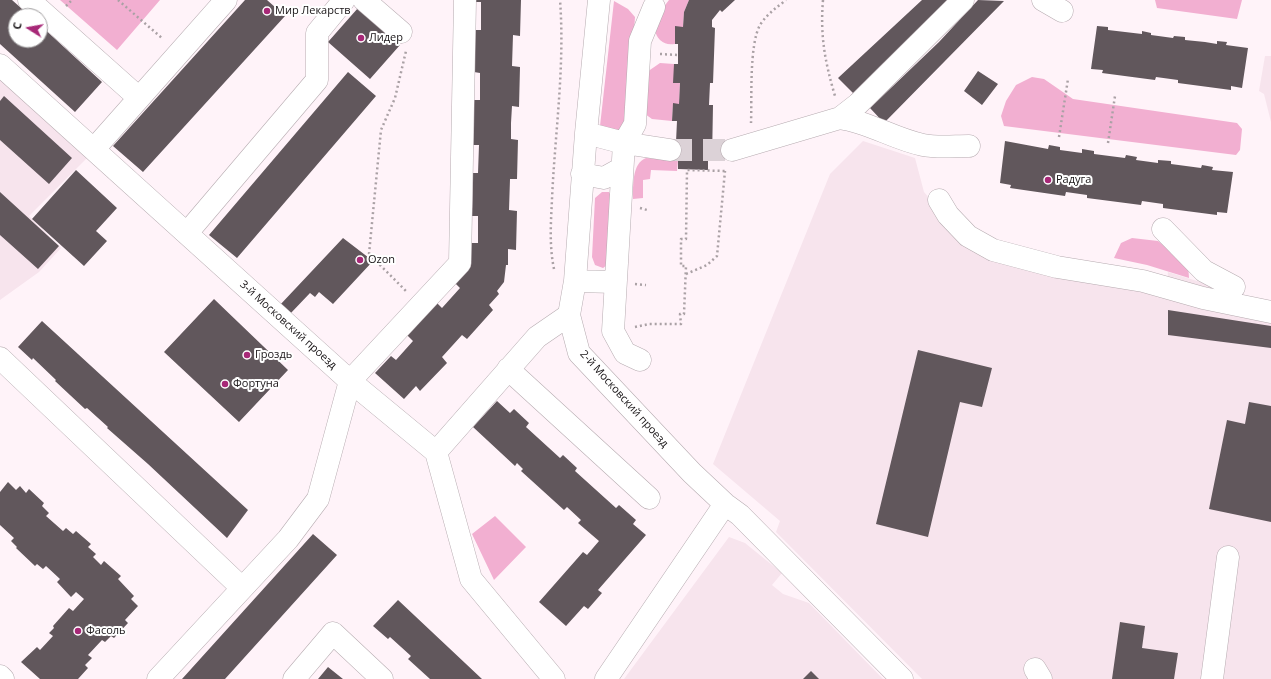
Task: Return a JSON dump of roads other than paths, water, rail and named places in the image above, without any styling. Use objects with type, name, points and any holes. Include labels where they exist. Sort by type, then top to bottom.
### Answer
[{"type":"street","points":[[29,0],[139,98]]},
{"type":"street","points":[[94,149],[226,0]]},
{"type":"street","points":[[186,233],[317,80],[316,33],[344,0]]},
{"type":"street","points":[[364,0],[401,32]]},
{"type":"street","points":[[158,679],[288,539],[318,499],[350,381],[460,263],[465,0]]},
{"type":"street","name":"2-й Московский проезд","points":[[599,0],[582,174],[575,280],[569,315],[579,353],[692,473],[725,504],[740,515],[902,679]]},
{"type":"street","points":[[741,148],[840,118],[858,104],[963,0]]},
{"type":"street","points":[[1043,0],[1062,11]]},
{"type":"street","points":[[640,360],[626,354],[613,330],[624,142],[635,124],[640,41],[654,2]]},
{"type":"street","name":"3-й Московский проезд","points":[[0,65],[350,381],[436,452]]},
{"type":"street","points":[[840,118],[856,120],[921,145],[936,147],[945,145],[969,146]]},
{"type":"street","points":[[586,133],[624,142],[670,150]]},
{"type":"street","points":[[582,174],[604,178],[622,168]]},
{"type":"street","points":[[939,200],[948,215],[968,236],[993,250],[1057,267],[1143,281],[1203,298],[1271,312]]},
{"type":"street","points":[[1163,229],[1204,271],[1234,287]]},
{"type":"street","points":[[575,280],[615,282]]},
{"type":"street","points":[[554,679],[471,579],[436,452],[537,337],[569,315]]},
{"type":"street","points":[[0,358],[242,588]]},
{"type":"street","points":[[508,369],[649,498]]},
{"type":"street","points":[[606,679],[725,504]]},
{"type":"street","points":[[1212,679],[1228,557]]},
{"type":"street","points":[[294,679],[333,633],[382,679]]},
{"type":"street","points":[[0,676],[3,679]]},
{"type":"tunnel","points":[[670,150],[732,150]]},
{"type":"place","name":"Мир Лекарств","points":[[267,11]]},
{"type":"place","name":"Лидер","points":[[361,38]]},
{"type":"place","name":"Радуга","points":[[1048,180]]},
{"type":"place","name":"Ozon","points":[[360,260]]},
{"type":"place","name":"Гроздь","points":[[247,355]]},
{"type":"place","name":"Фортуна","points":[[225,384]]},
{"type":"place","name":"Фасоль","points":[[78,631]]}]
